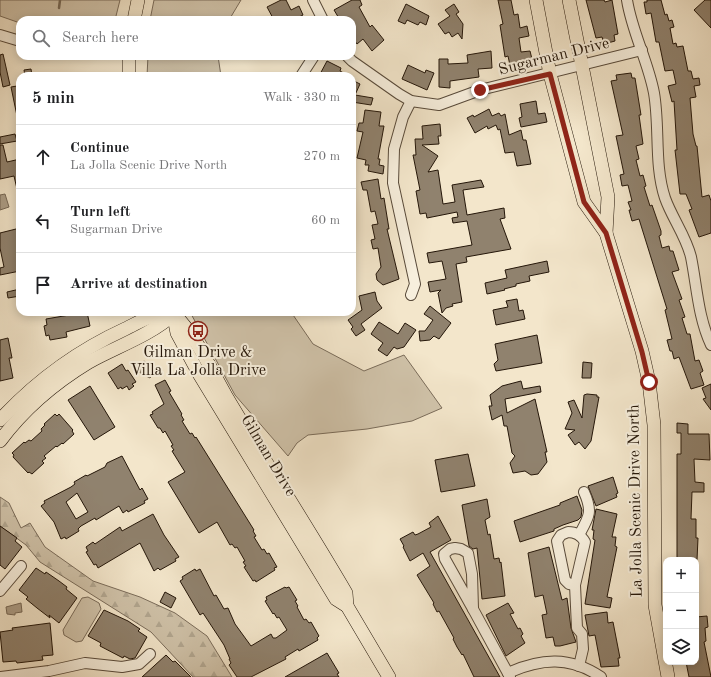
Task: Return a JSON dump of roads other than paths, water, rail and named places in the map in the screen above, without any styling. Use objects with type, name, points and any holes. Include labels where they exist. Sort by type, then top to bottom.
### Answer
[{"type":"main road","points":[[135,16],[138,0]]},
{"type":"main road","name":"La Jolla Scenic Drive North","points":[[536,0],[550,74],[584,202],[606,233],[642,352],[649,382],[654,425],[655,605],[668,677]]},
{"type":"main road","name":"La Jolla Scenic Drive North","points":[[569,0],[608,197],[606,233]]},
{"type":"main road","points":[[129,72],[130,60]]},
{"type":"main road","points":[[0,420],[23,396],[58,367],[105,338],[153,316]]},
{"type":"main road","points":[[0,441],[32,405],[66,378],[122,345],[159,328],[171,316]]},
{"type":"main road","name":"Gilman Drive","points":[[174,316],[177,333],[235,435],[336,599],[347,606],[389,677]]},
{"type":"street","points":[[313,0],[321,16]]},
{"type":"street","points":[[628,0],[630,17],[652,83],[657,110],[660,175],[664,193],[690,255],[703,326],[711,345]]},
{"type":"street","points":[[0,35],[16,40]]},
{"type":"street","name":"Sugarman Drive","points":[[351,60],[411,101],[439,105],[480,90],[550,74],[642,50]]},
{"type":"street","points":[[304,72],[311,60]]},
{"type":"street","points":[[411,101],[403,117],[394,149],[393,183],[415,284],[411,295]]},
{"type":"street","points":[[579,535],[588,518],[590,510],[584,492]]},
{"type":"street","points":[[575,585],[569,584],[565,580],[557,541],[561,535],[568,532],[574,532],[579,535],[584,542],[575,585],[577,628],[582,634],[583,649],[580,666]]},
{"type":"street","points":[[473,609],[472,574],[468,553],[461,549],[450,549],[444,554],[445,559],[509,675],[526,664],[544,661],[560,661],[592,670],[602,677]]},
{"type":"street","points":[[0,591],[21,566]]},
{"type":"street","points":[[1,677],[49,671],[85,663],[122,667],[139,664],[150,654]]},
{"type":"waterway","points":[[59,8],[60,0]]},
{"type":"place","name":"Gilman Drive & Villa La Jolla Drive","points":[[198,331]]}]
